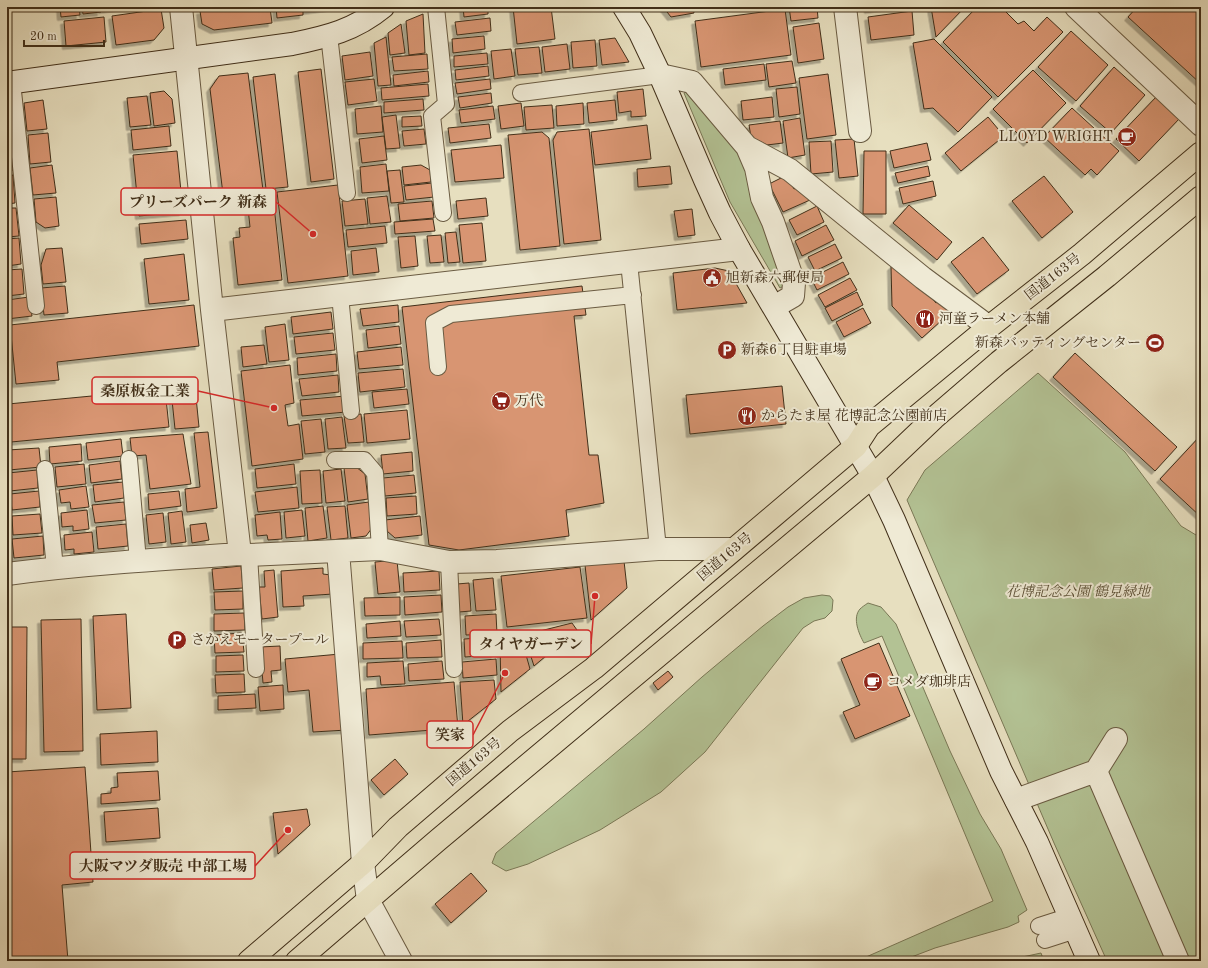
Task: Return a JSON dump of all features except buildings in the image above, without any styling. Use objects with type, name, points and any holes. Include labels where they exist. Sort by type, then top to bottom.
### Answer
[{"type":"highway","name":"国道163号","points":[[249,961],[364,862],[398,827],[510,731],[594,668],[856,446],[869,426],[989,327],[1082,254],[1201,153]]},
{"type":"highway","points":[[297,961],[438,840],[873,476],[934,418],[982,377],[1201,197]]},
{"type":"street","points":[[181,7],[212,310],[244,554]]},
{"type":"street","points":[[9,82],[292,44],[350,29],[371,17],[383,7]]},
{"type":"street","points":[[624,7],[640,33],[660,75],[714,200],[739,249],[873,476],[894,520],[1001,772],[1037,842],[1090,961]]},
{"type":"street","points":[[845,7],[860,131]]},
{"type":"street","points":[[1076,7],[1201,125]]},
{"type":"street","points":[[660,75],[692,82],[747,147],[756,168],[762,198],[773,222],[794,283],[793,296],[774,307]]},
{"type":"street","points":[[747,147],[790,170],[923,278],[989,327]]},
{"type":"street","points":[[212,310],[739,249]]},
{"type":"street","points":[[7,574],[55,568],[138,561],[244,554],[380,549],[449,562],[496,561],[658,549],[734,549]]},
{"type":"street","points":[[338,551],[368,900],[401,961]]},
{"type":"street","points":[[1016,800],[1096,771],[1116,739]]},
{"type":"street","points":[[1096,771],[1178,961]]},
{"type":"lane","points":[[436,7],[446,104],[432,116],[443,213]]},
{"type":"lane","points":[[330,35],[348,193]]},
{"type":"lane","points":[[521,93],[660,75]]},
{"type":"lane","points":[[9,82],[36,306]]},
{"type":"lane","points":[[629,262],[658,549]]},
{"type":"lane","points":[[340,295],[351,411]]},
{"type":"lane","points":[[438,367],[434,323],[451,314],[633,295]]},
{"type":"lane","points":[[129,459],[138,561]]},
{"type":"lane","points":[[335,460],[364,460],[375,473],[380,549]]},
{"type":"lane","points":[[45,469],[55,568]]},
{"type":"lane","points":[[244,554],[256,669]]},
{"type":"lane","points":[[449,562],[454,669]]},
{"type":"lane","points":[[1042,933],[1073,923]]},
{"type":"green space","points":[[689,91],[750,165],[786,285],[780,288],[730,202],[684,93]]},
{"type":"green space","name":"花博記念公園 鶴見緑地","points":[[1038,373],[1125,452],[1181,526],[1201,538],[1201,961],[1107,961],[1054,843],[907,500],[925,470]]},
{"type":"green space","points":[[822,595],[830,596],[833,600],[832,611],[825,618],[814,621],[803,628],[705,752],[661,792],[600,830],[528,864],[506,871],[492,863],[496,853],[644,729],[702,677],[763,626],[788,607],[804,598]]},
{"type":"green space","points":[[868,603],[881,607],[896,624],[950,751],[980,814],[1001,849],[1027,910],[1018,916],[1019,922],[1008,927],[935,948],[901,961],[857,961],[993,901],[882,636],[864,643],[860,635],[856,621],[858,613],[860,609]]},
{"type":"green space","points":[[1041,953],[1044,961],[1004,961]]},
{"type":"place","name":"LLOYD WRIGHT","points":[[1127,137]]},
{"type":"place","name":"プリーズパーク 新森","points":[[313,234]]},
{"type":"place","name":"旭新森六郵便局","points":[[712,278]]},
{"type":"place","name":"河童ラーメン本舗","points":[[925,319]]},
{"type":"place","name":"新森バッティングセンター","points":[[1155,343]]},
{"type":"place","name":"新森6丁目駐車場","points":[[727,350]]},
{"type":"place","name":"万代","points":[[501,401]]},
{"type":"place","name":"桑原板金工業","points":[[274,408]]},
{"type":"place","name":"からたま屋 花博記念公園前店","points":[[747,416]]},
{"type":"place","name":"タイヤガーデン","points":[[595,596]]},
{"type":"place","name":"さかえモータープール","points":[[177,640]]},
{"type":"place","name":"笑家","points":[[505,673]]},
{"type":"place","name":"コメダ珈琲店","points":[[873,682]]},
{"type":"place","name":"大阪マツダ販売 中部工場","points":[[288,830]]}]
